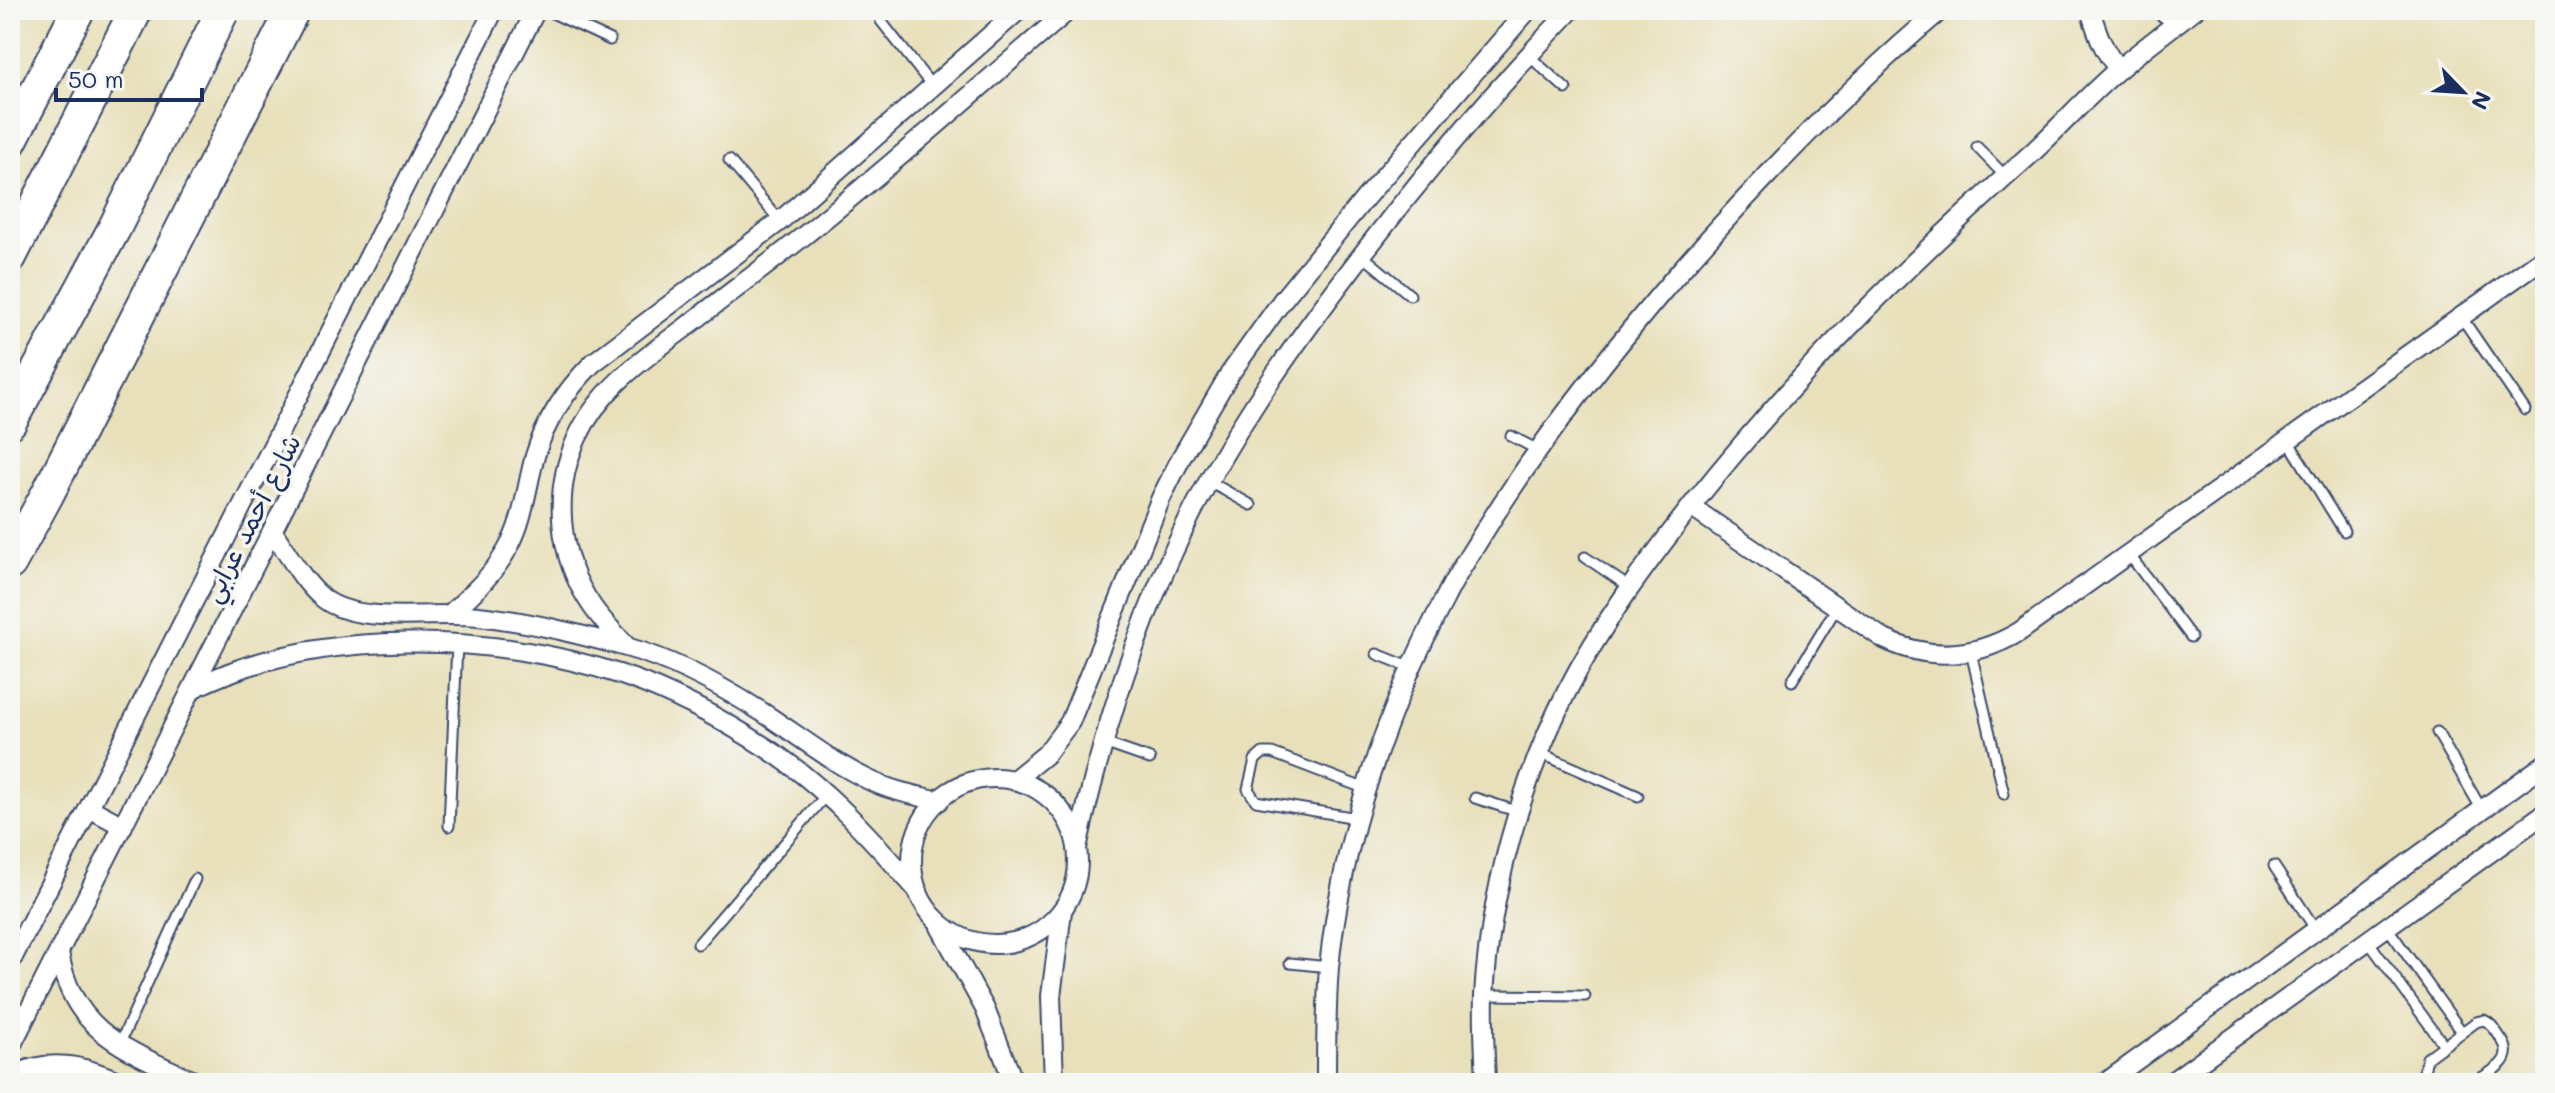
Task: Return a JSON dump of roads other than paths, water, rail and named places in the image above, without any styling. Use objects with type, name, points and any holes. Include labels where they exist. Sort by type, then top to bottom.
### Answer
[{"type":"highway","points":[[10,142],[78,10]]},
{"type":"highway","points":[[10,257],[136,10]]},
{"type":"highway","points":[[10,422],[114,229],[223,10]]},
{"type":"highway","points":[[10,563],[293,10]]},
{"type":"street","points":[[10,963],[494,10]]},
{"type":"street","name":"شارع أحمد عرابي","points":[[10,1048],[536,10]]},
{"type":"street","points":[[450,614],[490,575],[507,550],[520,521],[543,432],[573,383],[593,363],[780,221],[1019,10]]},
{"type":"street","points":[[627,647],[592,606],[573,573],[565,547],[561,518],[565,478],[577,438],[591,414],[628,371],[802,237],[1069,10]]},
{"type":"street","points":[[1014,780],[1046,754],[1070,722],[1161,498],[1229,375],[1284,298],[1366,197],[1528,10]]},
{"type":"street","points":[[1054,1083],[1051,996],[1062,909],[1076,880],[1077,848],[1102,743],[1145,617],[1184,529],[1286,357],[1362,255],[1444,153],[1571,10]]},
{"type":"street","points":[[1326,1083],[1329,967],[1341,887],[1382,740],[1446,594],[1538,450],[1580,392],[1727,217],[1826,116],[1941,10]]},
{"type":"street","points":[[2090,10],[2101,44],[2108,58],[2119,69]]},
{"type":"street","points":[[2161,10],[2178,22]]},
{"type":"street","points":[[1486,1083],[1484,995],[1493,925],[1519,812],[1565,695],[1629,587],[1759,424],[1864,309],[2119,69],[2194,10]]},
{"type":"street","points":[[1691,507],[1884,639],[1901,647],[1938,655],[1971,652],[2004,641],[2019,632],[2545,257]]},
{"type":"street","points":[[273,532],[322,598],[333,604],[356,613],[450,614],[513,620],[627,647],[684,669],[760,711],[871,781],[939,801]]},
{"type":"street","points":[[194,688],[242,666],[292,652],[394,643],[457,644],[547,657],[621,675],[671,694],[770,750],[827,794],[918,891],[985,1009],[1014,1083]]},
{"type":"street","points":[[2105,1083],[2124,1077],[2316,930],[2545,764]]},
{"type":"street","points":[[918,891],[913,858],[920,827],[939,801],[966,783],[998,778],[1030,785],[1056,804],[1069,825],[1077,848]]},
{"type":"street","points":[[89,808],[123,826]]},
{"type":"street","points":[[2170,1083],[2545,813]]},
{"type":"street","points":[[935,918],[947,929],[976,942],[1009,943],[1039,932],[1062,909]]},
{"type":"street","points":[[59,952],[67,987],[97,1030],[119,1045],[198,1083]]},
{"type":"street","points":[[10,1077],[32,1068],[66,1064],[98,1072],[122,1083]]},
{"type":"lane","points":[[546,10],[610,40]]},
{"type":"lane","points":[[881,21],[932,86]]},
{"type":"lane","points":[[1529,56],[1566,89]]},
{"type":"lane","points":[[1977,147],[2005,176]]},
{"type":"lane","points":[[729,160],[780,221]]},
{"type":"lane","points":[[1362,255],[1410,295]]},
{"type":"lane","points":[[2462,318],[2525,410]]},
{"type":"lane","points":[[1511,436],[1538,450]]},
{"type":"lane","points":[[2287,439],[2344,531]]},
{"type":"lane","points":[[1210,482],[1251,505]]},
{"type":"lane","points":[[2128,553],[2191,637]]},
{"type":"lane","points":[[1585,557],[1629,587]]},
{"type":"lane","points":[[1792,681],[1837,607]]},
{"type":"lane","points":[[449,826],[457,644]]},
{"type":"lane","points":[[1971,652],[2004,794]]},
{"type":"lane","points":[[1377,654],[1412,668]]},
{"type":"lane","points":[[2437,732],[2482,810]]},
{"type":"lane","points":[[1102,743],[1150,759]]},
{"type":"lane","points":[[1358,819],[1256,801],[1249,794],[1248,784],[1257,757],[1268,752],[1366,789]]},
{"type":"lane","points":[[1540,753],[1638,796]]},
{"type":"lane","points":[[698,944],[827,794]]},
{"type":"lane","points":[[1475,798],[1519,812]]},
{"type":"lane","points":[[2274,866],[2316,930]]},
{"type":"lane","points":[[119,1045],[195,879]]},
{"type":"lane","points":[[2387,927],[2462,1032]]},
{"type":"lane","points":[[2368,941],[2444,1045]]},
{"type":"lane","points":[[1290,963],[1329,967]]},
{"type":"lane","points":[[1484,995],[1585,996]]},
{"type":"lane","points":[[2432,1083],[2424,1071],[2424,1062],[2480,1020],[2487,1021],[2508,1051],[2503,1062],[2473,1083]]}]
